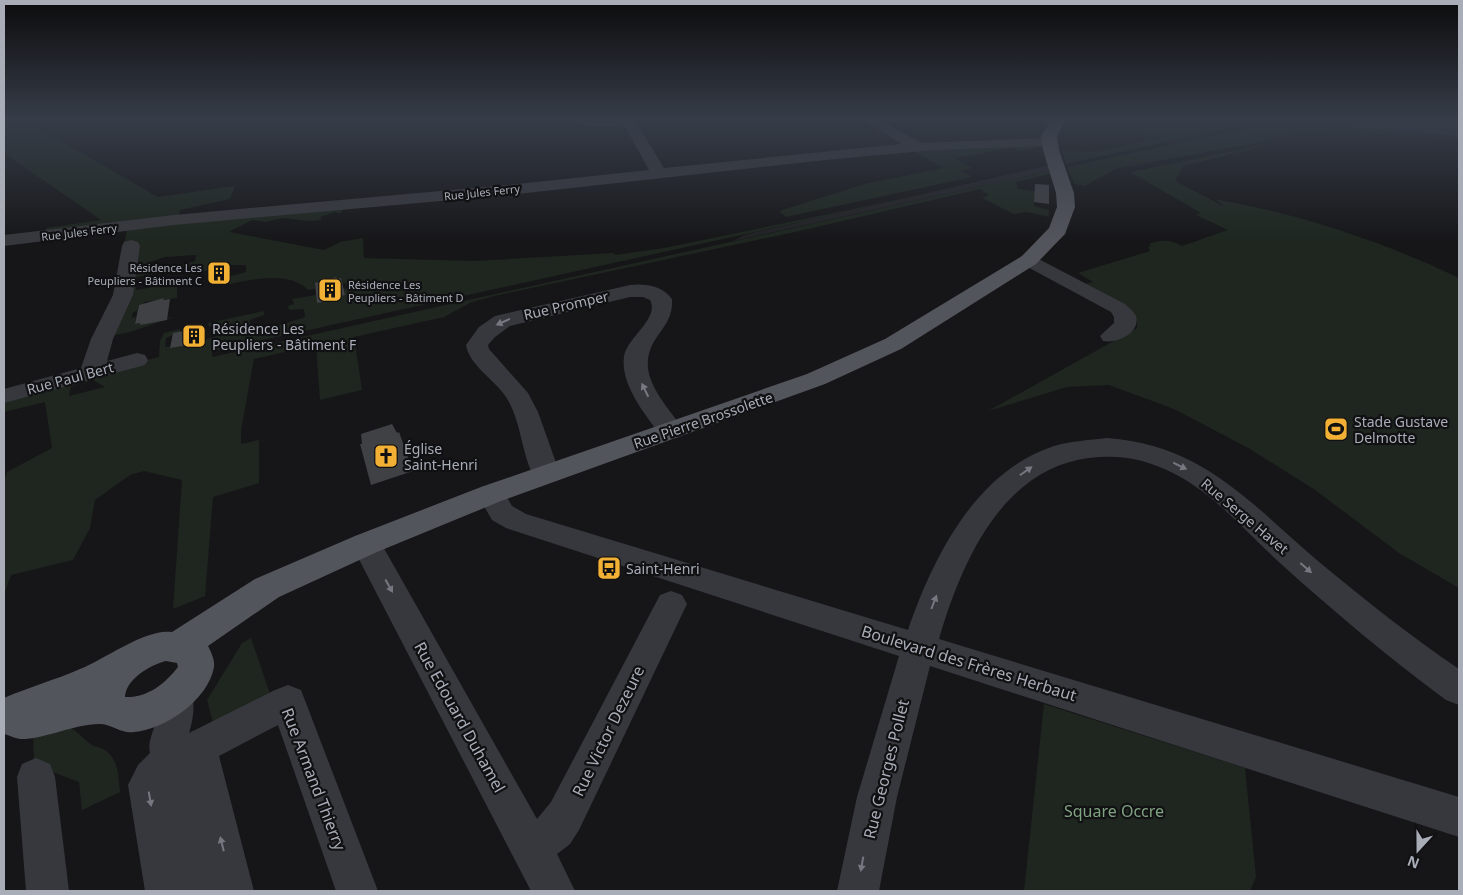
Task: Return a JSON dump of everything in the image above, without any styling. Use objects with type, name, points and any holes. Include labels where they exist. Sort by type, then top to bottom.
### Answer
[{"type":"main road","name":"Rue Pierre Brossolette","points":[[188,653],[241,606],[267,588],[366,544],[491,494],[807,382],[875,354],[1029,260],[1058,230],[1066,207],[1065,193],[1055,160]]},
{"type":"main road","points":[[4,717],[34,701],[86,685],[151,650],[166,646],[188,653],[192,678],[176,697],[163,706],[24,722],[4,722]]},
{"type":"main road","points":[[122,667],[107,687],[105,697],[122,710]]},
{"type":"street","points":[[651,160],[658,172]]},
{"type":"street","name":"Rue Jules Ferry","points":[[4,241],[134,224],[508,190],[658,172],[785,160]]},
{"type":"street","points":[[279,219],[322,222],[346,216],[350,213],[354,204]]},
{"type":"street","points":[[92,371],[102,338],[123,295],[131,246]]},
{"type":"street","points":[[1029,260],[1118,308],[1125,316],[1125,326],[1111,336]]},
{"type":"street","name":"Rue Promper","points":[[546,474],[526,412],[516,393],[478,351],[477,345],[481,337],[503,321],[634,290],[649,291],[656,294],[662,298],[663,313],[641,344],[634,363],[644,391],[672,431]]},
{"type":"street","name":"Rue Paul Bert","points":[[4,396],[137,360]]},
{"type":"street","name":"Rue Serge Havet","points":[[918,648],[941,583],[959,549],[979,516],[1005,488],[1035,465],[1069,450],[1097,446],[1116,447],[1165,459],[1204,480],[1339,597],[1459,689]]},
{"type":"street","name":"Boulevard des Frères Herbaut","points":[[491,494],[502,512],[516,521],[1459,817]]},
{"type":"street","name":"Rue Edouard Duhamel","points":[[366,544],[554,891]]},
{"type":"street","name":"Rue Victor Dezeure","points":[[531,847],[556,830],[565,816],[671,604]]},
{"type":"street","name":"Rue Georges Pollet","points":[[858,891],[878,788],[918,648]]},
{"type":"street","points":[[176,697],[175,719],[198,891]]},
{"type":"street","name":"Rue Armand Thierry","points":[[166,891],[148,785],[153,774],[179,751],[288,701],[357,891]]},
{"type":"street","points":[[122,710],[179,751],[233,891]]},
{"type":"street","points":[[36,777],[48,891]]},
{"type":"shaded area","points":[[1050,166],[1050,171],[733,241],[756,232]]},
{"type":"green space","points":[[14,160],[93,160],[158,197],[235,186],[230,199],[180,210],[179,215],[46,231],[46,228],[101,220]]},
{"type":"green space","points":[[929,160],[958,160],[972,168],[960,171],[972,177],[786,217],[779,211],[865,184],[943,168]]},
{"type":"green space","points":[[1065,160],[1085,160],[1066,164]]},
{"type":"green space","points":[[1101,160],[1165,160],[1115,169],[1085,186],[1074,184],[1067,167]]},
{"type":"green space","name":"Stade Gustave Delmotte","points":[[1191,160],[1208,160],[1183,166],[1175,181],[1225,207],[1215,199],[1278,212],[1340,230],[1400,252],[1459,278],[1459,588],[1399,553],[1315,490],[1250,449],[1174,409],[1109,385],[1067,387],[988,411],[1137,328],[1137,321],[1133,314],[1085,284],[1093,282],[1078,273],[1150,251],[1148,247],[1151,246],[1149,244],[1166,241],[1182,246],[1228,230],[1196,215],[1201,213],[1130,172]]},
{"type":"green space","points":[[1050,171],[1050,174],[1016,182],[1018,189],[1035,191],[1034,206],[1049,210],[1049,217],[1027,212],[1014,214],[982,198],[989,195],[980,189],[795,232],[494,296],[472,302],[444,317],[354,337],[362,390],[320,400],[316,345],[254,359],[241,430],[241,444],[259,440],[259,483],[213,497],[205,596],[173,609],[182,480],[144,471],[130,475],[95,500],[90,528],[73,560],[11,575],[4,595],[4,482],[7,472],[52,448],[45,402],[4,412],[4,399],[159,357],[160,341],[164,333],[180,329],[180,332],[166,338],[165,347],[186,346],[223,334],[223,326],[209,326],[208,323],[264,311],[264,315],[250,320],[250,328],[271,326],[271,328],[305,317],[304,309],[289,310],[288,306],[294,304],[292,299],[316,295],[317,301],[323,302],[340,299],[340,296],[345,295],[344,289],[347,288],[346,283],[342,284],[341,278],[337,279],[336,277],[319,280],[315,284],[315,289],[308,290],[300,284],[280,278],[257,279],[225,285],[224,278],[246,272],[246,265],[227,265],[191,275],[191,267],[174,270],[174,267],[195,261],[196,255],[165,257],[145,264],[144,271],[166,269],[165,272],[137,277],[136,290],[177,283],[177,298],[144,302],[144,304],[139,305],[137,311],[133,312],[132,318],[136,317],[135,324],[141,323],[140,325],[177,316],[130,332],[106,337],[127,229],[344,208],[340,214],[335,212],[320,217],[322,220],[310,221],[283,218],[265,222],[252,220],[229,232],[324,250],[340,242],[363,238],[364,258],[473,261],[614,253],[615,255],[664,248],[941,191],[222,349],[212,352],[212,357]],"holes":[[[93,380],[105,387],[69,396],[71,386]]]},
{"type":"green space","points":[[251,638],[271,697],[216,733],[207,700],[242,643]]},
{"type":"green space","name":"Square Occre","points":[[1044,704],[1245,768],[1256,877],[1250,891],[1024,891]]},
{"type":"green space","points":[[66,726],[92,745],[102,748],[108,753],[115,762],[118,773],[120,792],[82,810],[79,782],[34,765],[33,731]]},
{"type":"building","points":[[1035,184],[1049,185],[1049,204],[1034,202]]},
{"type":"building","name":"Résidence Les Peupliers - Bâtiment D","points":[[336,277],[337,279],[341,278],[345,295],[340,296],[340,299],[317,303],[315,283]]},
{"type":"building","points":[[164,298],[163,300],[170,299],[167,320],[140,325],[140,323],[135,324],[139,305]]},
{"type":"building","points":[[199,328],[202,343],[170,348],[173,333]]},
{"type":"building","name":"Église Saint-Henri","points":[[392,424],[397,433],[399,432],[413,471],[371,485],[360,444],[362,444],[361,434]]},
{"type":"place","name":"Résidence Les Peupliers - Bâtiment C","points":[[219,273]]},
{"type":"place","name":"Résidence Les Peupliers - Bâtiment D","points":[[330,290]]},
{"type":"place","name":"Résidence Les Peupliers - Bâtiment F","points":[[194,336]]},
{"type":"place","name":"Stade Gustave Delmotte","points":[[1336,429]]},
{"type":"place","name":"Église Saint-Henri","points":[[386,456]]},
{"type":"place","name":"Saint-Henri","points":[[609,568]]}]
